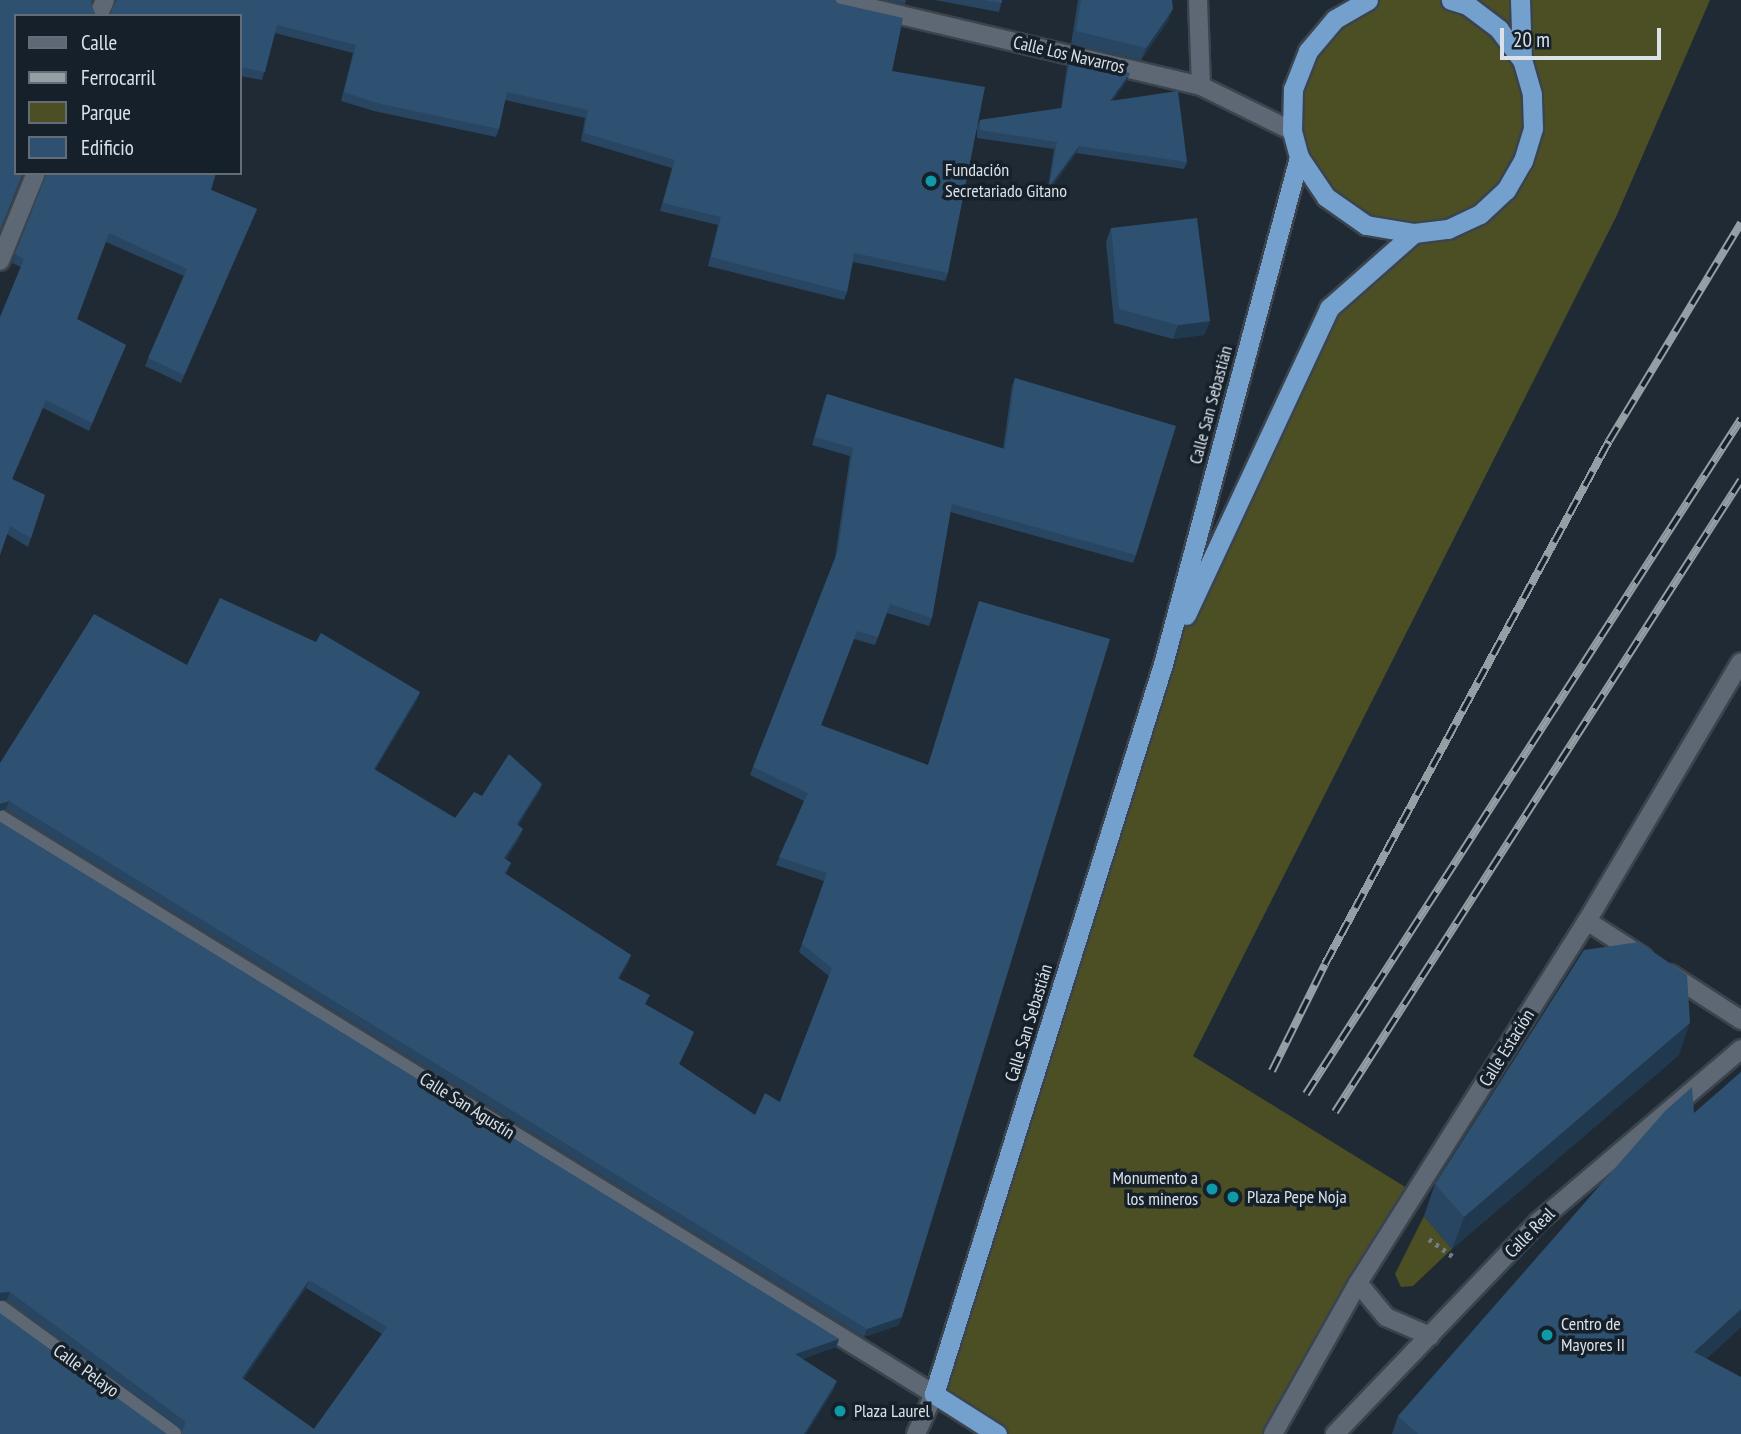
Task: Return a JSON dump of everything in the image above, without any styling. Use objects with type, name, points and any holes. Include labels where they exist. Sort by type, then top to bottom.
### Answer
[{"type":"highway","points":[[1368,0],[1335,19],[1308,51],[1293,89],[1292,131],[1299,157],[1326,197],[1366,225],[1414,233],[1459,224],[1480,214],[1506,190],[1523,161],[1533,128],[1532,94],[1522,60],[1520,0]]},
{"type":"highway","points":[[1451,0],[1467,5],[1499,29],[1522,60]]},
{"type":"highway","name":"Calle San Sebastián","points":[[934,1394],[1163,664],[1299,157]]},
{"type":"highway","name":"Calle San Sebastián","points":[[1163,664],[1329,308],[1414,233]]},
{"type":"highway","points":[[934,1394],[997,1434]]},
{"type":"street","name":"Calle Los Navarros","points":[[837,0],[1201,86],[1292,131]]},
{"type":"street","points":[[1198,0],[1201,86]]},
{"type":"street","points":[[0,261],[35,175]]},
{"type":"street","name":"Calle Estación","points":[[1273,1434],[1358,1283],[1587,921],[1741,662]]},
{"type":"street","name":"Calle San Agustín","points":[[0,819],[934,1394]]},
{"type":"street","points":[[1587,921],[1741,1020]]},
{"type":"street","name":"Calle Real","points":[[1335,1434],[1538,1223],[1741,1049]]},
{"type":"street","points":[[1358,1283],[1386,1317],[1430,1336]]},
{"type":"street","name":"Calle Pelayo","points":[[0,1309],[172,1434]]},
{"type":"street","points":[[916,1434],[934,1394]]},
{"type":"path","points":[[1400,1217],[1484,1280]]},
{"type":"green space","points":[[1369,0],[1710,0],[1616,217],[1193,1056],[1415,1193],[1273,1434],[997,1434],[934,1394],[1163,664],[1329,308],[1413,234],[1366,225],[1299,157],[1293,89],[1308,51]]},
{"type":"green space","points":[[1424,1216],[1452,1249],[1413,1286],[1401,1287],[1395,1274]]},
{"type":"building","points":[[0,0],[92,0],[95,14],[14,14],[14,175],[22,175],[0,230]]},
{"type":"building","points":[[117,0],[835,0],[837,3],[903,18],[892,71],[985,87],[948,273],[854,253],[847,292],[711,257],[721,217],[663,203],[675,160],[584,133],[588,110],[507,92],[499,129],[377,103],[344,92],[356,45],[277,25],[265,72],[242,67],[242,14],[110,14]]},
{"type":"building","points":[[1081,0],[1172,0],[1173,9],[1146,48],[1076,31]]},
{"type":"building","points":[[1070,59],[1130,73],[1110,101],[1178,91],[1187,162],[1079,146],[1049,187],[1057,142],[980,130],[980,120],[1062,108]]},
{"type":"building","points":[[46,175],[215,175],[211,190],[257,209],[184,375],[148,358],[187,269],[109,233],[77,319],[126,345],[92,423],[46,400],[12,479],[45,495],[31,538],[10,526],[0,555],[0,317],[24,259],[15,254]]},
{"type":"building","points":[[1197,218],[1210,321],[1178,325],[1119,309],[1111,228]]},
{"type":"building","points":[[1015,378],[1176,426],[1136,555],[952,504],[932,618],[890,604],[878,637],[857,631],[821,725],[928,765],[979,601],[1110,639],[902,1317],[867,1329],[9,801],[0,804],[0,763],[94,614],[187,665],[220,598],[316,642],[321,633],[420,692],[374,769],[455,818],[474,792],[482,796],[509,754],[542,784],[517,824],[523,829],[504,858],[511,863],[504,873],[631,955],[618,978],[650,995],[645,1004],[694,1032],[679,1064],[755,1115],[765,1093],[780,1102],[832,968],[802,944],[827,873],[779,857],[808,793],[753,767],[838,551],[853,448],[815,437],[827,394],[1005,449]]},
{"type":"building","points":[[0,822],[839,1339],[795,1354],[837,1381],[804,1434],[181,1434],[186,1422],[10,1292],[0,1293]],"holes":[[[309,1280],[387,1327],[314,1429],[242,1378]]]},
{"type":"building","points":[[1639,942],[1687,975],[1690,1023],[1464,1217],[1435,1184],[1584,950]]},
{"type":"building","points":[[1741,1072],[1741,1309],[1694,1352],[1741,1377],[1741,1434],[1418,1434],[1398,1416],[1665,1111],[1692,1087],[1694,1113]]},
{"type":"building","points":[[0,1313],[167,1434],[0,1434]]},
{"type":"railway","points":[[1272,1071],[1325,964],[1609,441],[1741,223]]},
{"type":"railway","points":[[1306,1094],[1741,419]]},
{"type":"railway","points":[[1335,1112],[1741,480]]},
{"type":"place","name":"Fundación Secretariado Gitano","points":[[931,181]]},
{"type":"place","name":"Monumento a los mineros","points":[[1212,1189]]},
{"type":"place","name":"Plaza Pepe Noja","points":[[1233,1197]]},
{"type":"place","name":"Centro de Mayores II","points":[[1547,1335]]},
{"type":"place","name":"Plaza Laurel","points":[[840,1411]]}]
